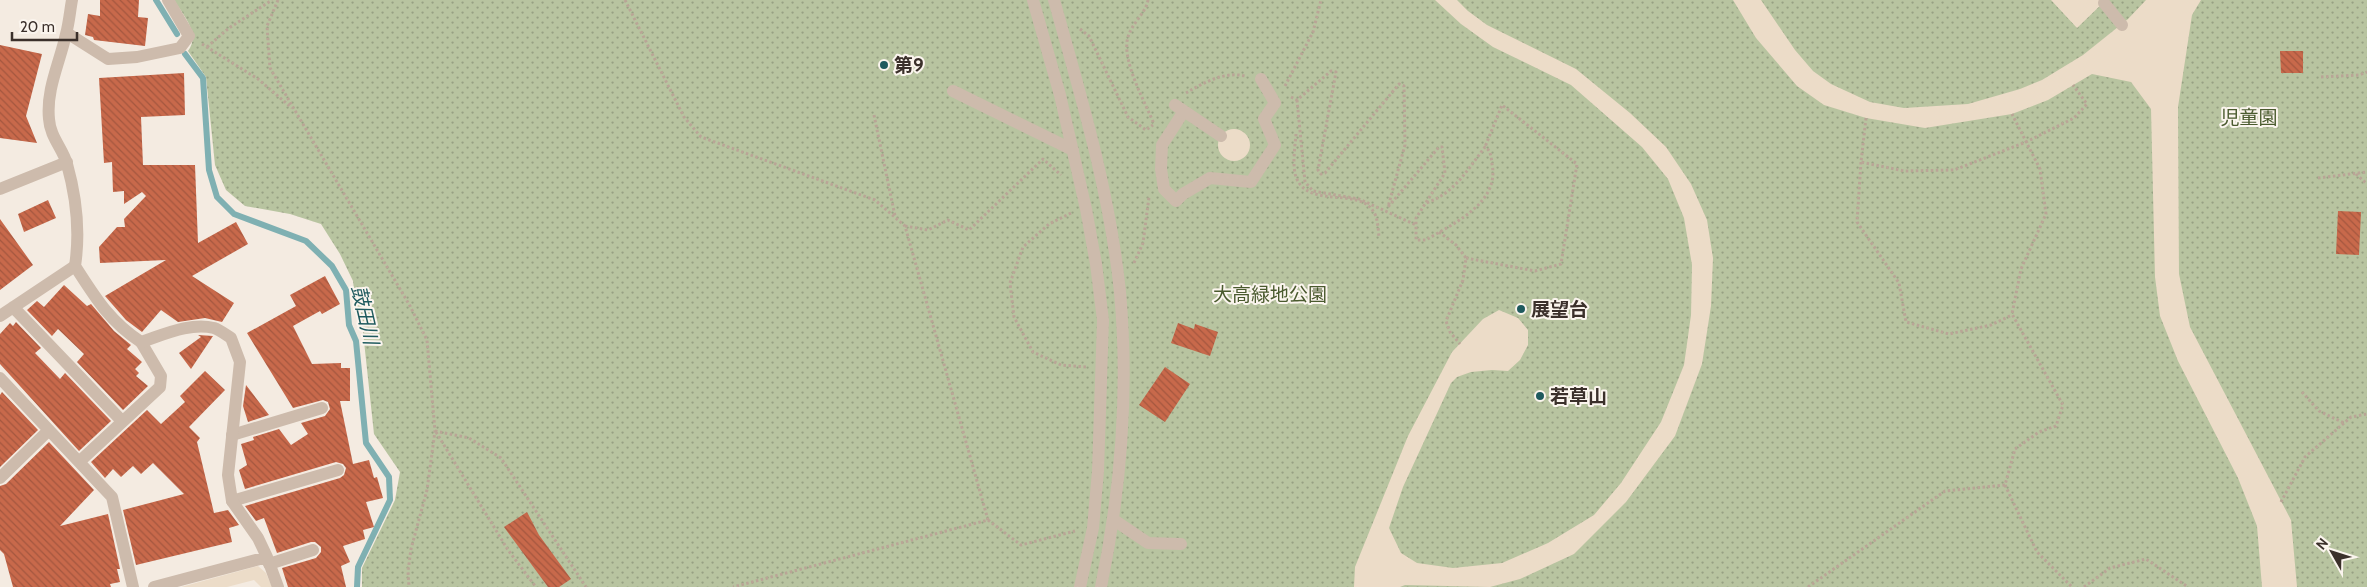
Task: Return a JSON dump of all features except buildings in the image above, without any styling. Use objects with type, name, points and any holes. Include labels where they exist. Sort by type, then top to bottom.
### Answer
[{"type":"street","points":[[72,0],[66,33],[49,96],[49,121],[56,146],[66,162],[74,202],[78,248],[75,266],[103,310],[123,330],[141,342],[161,376],[160,387],[79,462]]},
{"type":"street","points":[[66,33],[108,59],[180,48],[189,36],[168,0]]},
{"type":"street","points":[[1033,0],[1060,95],[1073,150],[1096,264],[1103,320],[1097,481],[1093,528],[1080,587]]},
{"type":"street","points":[[1054,0],[1090,130],[1119,290],[1123,342],[1121,468],[1102,587]]},
{"type":"street","points":[[2104,2],[2122,25]]},
{"type":"street","points":[[1221,136],[1180,108],[1162,146],[1161,169],[1164,189],[1176,201],[1183,194],[1210,178],[1251,182],[1275,145],[1264,119],[1275,103],[1261,79]]},
{"type":"street","points":[[953,91],[1073,150]]},
{"type":"street","points":[[0,189],[66,162]]},
{"type":"street","points":[[0,316],[75,266]]},
{"type":"street","points":[[13,307],[122,421]]},
{"type":"street","points":[[141,342],[181,329],[199,327],[214,328],[231,338],[240,362],[228,475],[232,501],[258,538],[278,587]]},
{"type":"street","points":[[0,378],[112,497],[133,587]]},
{"type":"street","points":[[232,435],[322,408]]},
{"type":"street","points":[[0,478],[49,430]]},
{"type":"street","points":[[232,501],[338,470]]},
{"type":"street","points":[[1114,520],[1148,543],[1182,544]]},
{"type":"street","points":[[154,587],[313,550]]},
{"type":"path","points":[[207,47],[229,28],[272,0]]},
{"type":"path","points":[[278,0],[267,26],[270,68],[410,306],[427,340],[435,431],[427,490],[410,556],[408,571],[409,587]]},
{"type":"path","points":[[625,0],[684,117],[701,136],[875,200],[905,226],[928,230],[948,220],[969,230],[1043,159],[1062,176]]},
{"type":"path","points":[[1148,0],[1147,6],[1136,20],[1128,38],[1126,55],[1154,124]]},
{"type":"path","points":[[1146,130],[1180,108],[1184,94],[1211,79],[1239,74],[1261,79],[1282,91],[1313,32],[1322,0]]},
{"type":"path","points":[[1063,30],[1078,27],[1089,36],[1128,117],[1146,130],[1147,138]]},
{"type":"path","points":[[189,36],[258,79],[295,111]]},
{"type":"path","points":[[1297,100],[1331,70],[1336,72],[1318,170],[1321,174],[1325,173],[1398,84],[1404,86],[1405,146],[1388,207]]},
{"type":"path","points":[[2321,77],[2358,76],[2367,72]]},
{"type":"path","points":[[1861,162],[1904,171],[1954,170],[2026,142],[2074,118],[2087,104],[2073,85]]},
{"type":"path","points":[[1290,96],[1297,100]]},
{"type":"path","points":[[1297,100],[1305,182],[1313,190],[1359,199],[1416,225]]},
{"type":"path","points":[[1426,203],[1440,199],[1451,190],[1485,147],[1502,105],[1577,164],[1561,264],[1535,271],[1466,258],[1456,245],[1439,232]]},
{"type":"path","points":[[2012,114],[2040,169],[2046,214],[2021,269],[2012,314],[2063,405],[2056,426],[2039,432],[2014,449],[2005,484],[2037,552],[2072,587]]},
{"type":"path","points":[[874,115],[895,217]]},
{"type":"path","points":[[1866,118],[1857,222],[1899,283],[1906,322],[1949,334],[1991,325],[2012,314]]},
{"type":"path","points":[[1296,134],[1296,176],[1302,188],[1313,194],[1366,203],[1375,212],[1379,237]]},
{"type":"path","points":[[1384,211],[1439,147],[1442,148],[1445,173],[1416,218],[1416,240],[1426,240],[1439,232],[1484,200],[1489,191],[1494,175],[1490,151],[1485,147]]},
{"type":"path","points":[[2318,178],[2367,172]]},
{"type":"path","points":[[2356,174],[2367,184]]},
{"type":"path","points":[[1132,269],[1143,243],[1149,196]]},
{"type":"path","points":[[1077,210],[1049,224],[1023,247],[1010,283],[1014,317],[1033,352],[1062,366],[1089,367],[1089,360]]},
{"type":"path","points":[[905,226],[988,520],[1021,545],[1078,530]]},
{"type":"path","points":[[1460,344],[1450,332],[1446,321],[1463,280],[1466,258]]},
{"type":"path","points":[[2302,392],[2319,412],[2344,423]]},
{"type":"path","points":[[2281,502],[2305,457],[2351,417],[2367,414]]},
{"type":"path","points":[[435,431],[508,550],[536,587]]},
{"type":"path","points":[[435,431],[469,438],[501,458],[586,587]]},
{"type":"path","points":[[1808,587],[1945,491],[2005,484]]},
{"type":"path","points":[[733,587],[988,520]]},
{"type":"path","points":[[2084,587],[2110,568],[2146,559],[2188,587]]},
{"type":"green space","name":"大高緑地公園","points":[[174,0],[2367,0],[2367,587],[362,587],[362,568],[395,500],[400,472],[374,434],[363,332],[357,315],[353,281],[340,254],[321,224],[290,214],[245,206],[226,190],[215,165],[206,77],[188,51],[192,45],[192,31]]},
{"type":"shaded area","points":[[1435,0],[1457,0],[1487,25],[1576,69],[1630,113],[1666,147],[1691,184],[1707,220],[1713,258],[1711,306],[1702,364],[1675,436],[1626,502],[1574,554],[1520,579],[1490,587],[1405,585],[1400,587],[1354,587],[1355,567],[1408,436],[1452,352],[1483,319],[1499,310],[1518,318],[1528,330],[1528,345],[1520,360],[1508,371],[1471,372],[1457,377],[1451,383],[1403,487],[1389,528],[1401,553],[1417,563],[1453,568],[1502,563],[1548,543],[1594,515],[1621,483],[1661,422],[1684,365],[1691,315],[1692,265],[1684,218],[1668,179],[1642,147],[1571,85],[1493,47],[1461,24]]},
{"type":"shaded area","points":[[1733,0],[1761,0],[1795,50],[1813,71],[1831,84],[1870,102],[1904,108],[1968,104],[2020,89],[2042,80],[2083,55],[2128,19],[2146,0],[2201,0],[2192,15],[2178,107],[2179,274],[2190,327],[2291,520],[2297,587],[2262,587],[2257,526],[2238,478],[2178,361],[2160,316],[2155,277],[2151,109],[2131,82],[2092,74],[2048,100],[2012,114],[1925,128],[1866,118],[1824,105],[1797,86],[1756,38]]},
{"type":"shaded area","points":[[2051,0],[2106,0],[2077,28]]},
{"type":"shaded area","points":[[1234,129],[1240,130],[1245,134],[1249,139],[1249,151],[1245,156],[1240,160],[1234,161],[1228,160],[1223,156],[1219,151],[1218,145],[1219,139],[1223,134],[1228,130]]},
{"type":"shaded area","points":[[258,566],[266,573],[272,587],[261,587],[254,580],[227,587],[181,587]]},
{"type":"waterway","name":"鼓田川","points":[[156,0],[177,34]]},
{"type":"waterway","name":"鼓田川","points":[[185,54],[203,78],[209,170],[217,197],[234,214],[306,241],[332,266],[346,290],[349,325],[356,341],[366,443],[389,477],[390,500],[358,567],[357,587]]},
{"type":"place","name":"第9","points":[[884,65]]},
{"type":"place","name":"展望台","points":[[1521,309]]},
{"type":"place","name":"若草山","points":[[1540,396]]},
{"type":"park label","name":"児童園","points":[[2249,117]]}]
